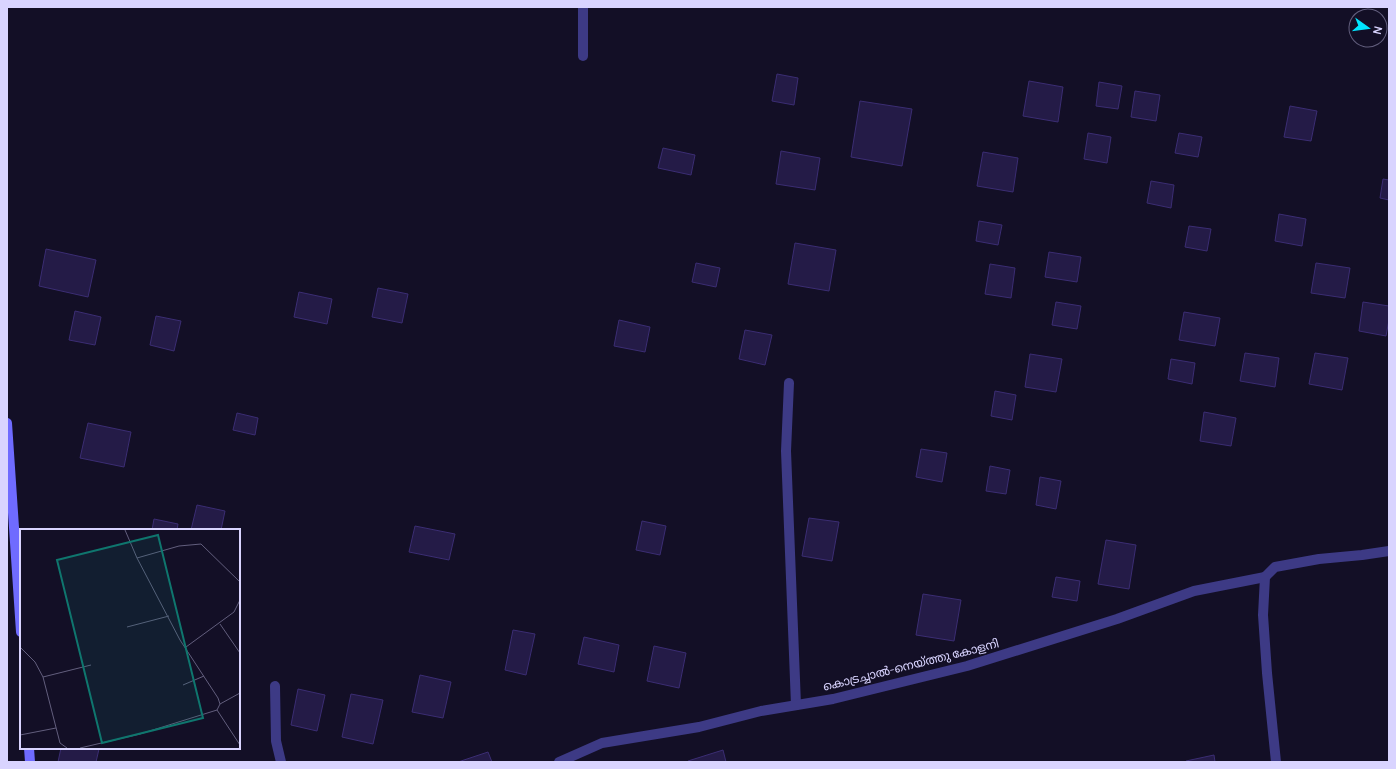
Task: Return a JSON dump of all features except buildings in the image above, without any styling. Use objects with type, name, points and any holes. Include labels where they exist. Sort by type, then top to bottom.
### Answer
[{"type":"main road","points":[[7,423],[20,617]]},
{"type":"main road","points":[[29,749],[30,762]]},
{"type":"street","points":[[583,7],[583,56]]},
{"type":"street","points":[[789,383],[786,451],[796,705]]},
{"type":"street","name":"കൊട്രച്ചാൽ-നെയ്ത്തു കോളനി","points":[[559,762],[602,743],[699,726],[762,711],[833,699],[967,666],[1117,619],[1194,591],[1265,577],[1275,567],[1319,559],[1389,551]]},
{"type":"street","points":[[1265,577],[1263,615],[1276,762]]},
{"type":"street","points":[[274,686],[276,741],[281,762]]}]
